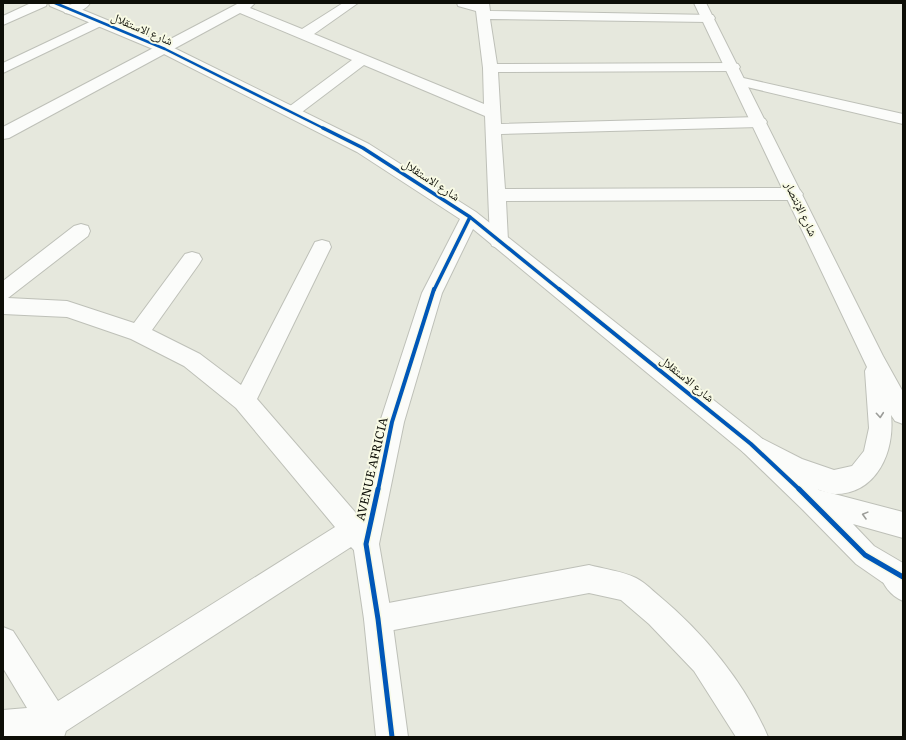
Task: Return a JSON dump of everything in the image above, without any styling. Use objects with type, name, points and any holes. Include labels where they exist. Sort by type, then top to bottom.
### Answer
[{"type":"street","points":[[3,21],[41,3]]},
{"type":"street","points":[[303,35],[352,3]]},
{"type":"street","points":[[463,3],[483,9],[704,10]]},
{"type":"street","name":"شارع الاستقلال","points":[[70,5],[98,22],[165,49],[363,148],[470,217],[751,444]]},
{"type":"street","points":[[3,134],[244,6],[303,35],[492,113]]},
{"type":"street","points":[[483,9],[490,68],[499,241]]},
{"type":"street","name":"شارع الإنتصار","points":[[704,10],[875,362],[903,414]]},
{"type":"street","points":[[3,69],[98,22]]},
{"type":"street","points":[[292,112],[363,59]]},
{"type":"street","points":[[490,68],[736,74],[903,119]]},
{"type":"street","points":[[493,129],[759,122]]},
{"type":"street","points":[[497,195],[794,194]]},
{"type":"street","name":"AVENUE AFRICIA","points":[[392,737],[378,619],[360,537],[392,422],[432,293],[470,217]]},
{"type":"street","points":[[3,292],[81,231]]},
{"type":"street","points":[[244,401],[322,247]]},
{"type":"street","points":[[138,333],[192,259]]},
{"type":"street","points":[[3,306],[67,308],[138,333],[192,360],[244,401],[360,537],[51,729],[3,724]]},
{"type":"street","points":[[751,444],[795,468],[834,482],[852,479],[861,474],[875,456],[881,428],[875,362]]},
{"type":"street","points":[[751,444],[812,501],[865,555],[899,579]]},
{"type":"street","points":[[812,501],[903,525]]},
{"type":"street","points":[[378,619],[589,579],[628,588],[659,614],[704,661],[745,721],[752,737]]},
{"type":"street","points":[[3,641],[51,729]]},
{"type":"cycle path","points":[[55,3],[165,49],[363,148],[470,217],[751,444],[812,501],[865,555],[903,577]]},
{"type":"cycle path","points":[[392,737],[378,619],[366,544],[392,422],[432,293],[470,217]]}]
